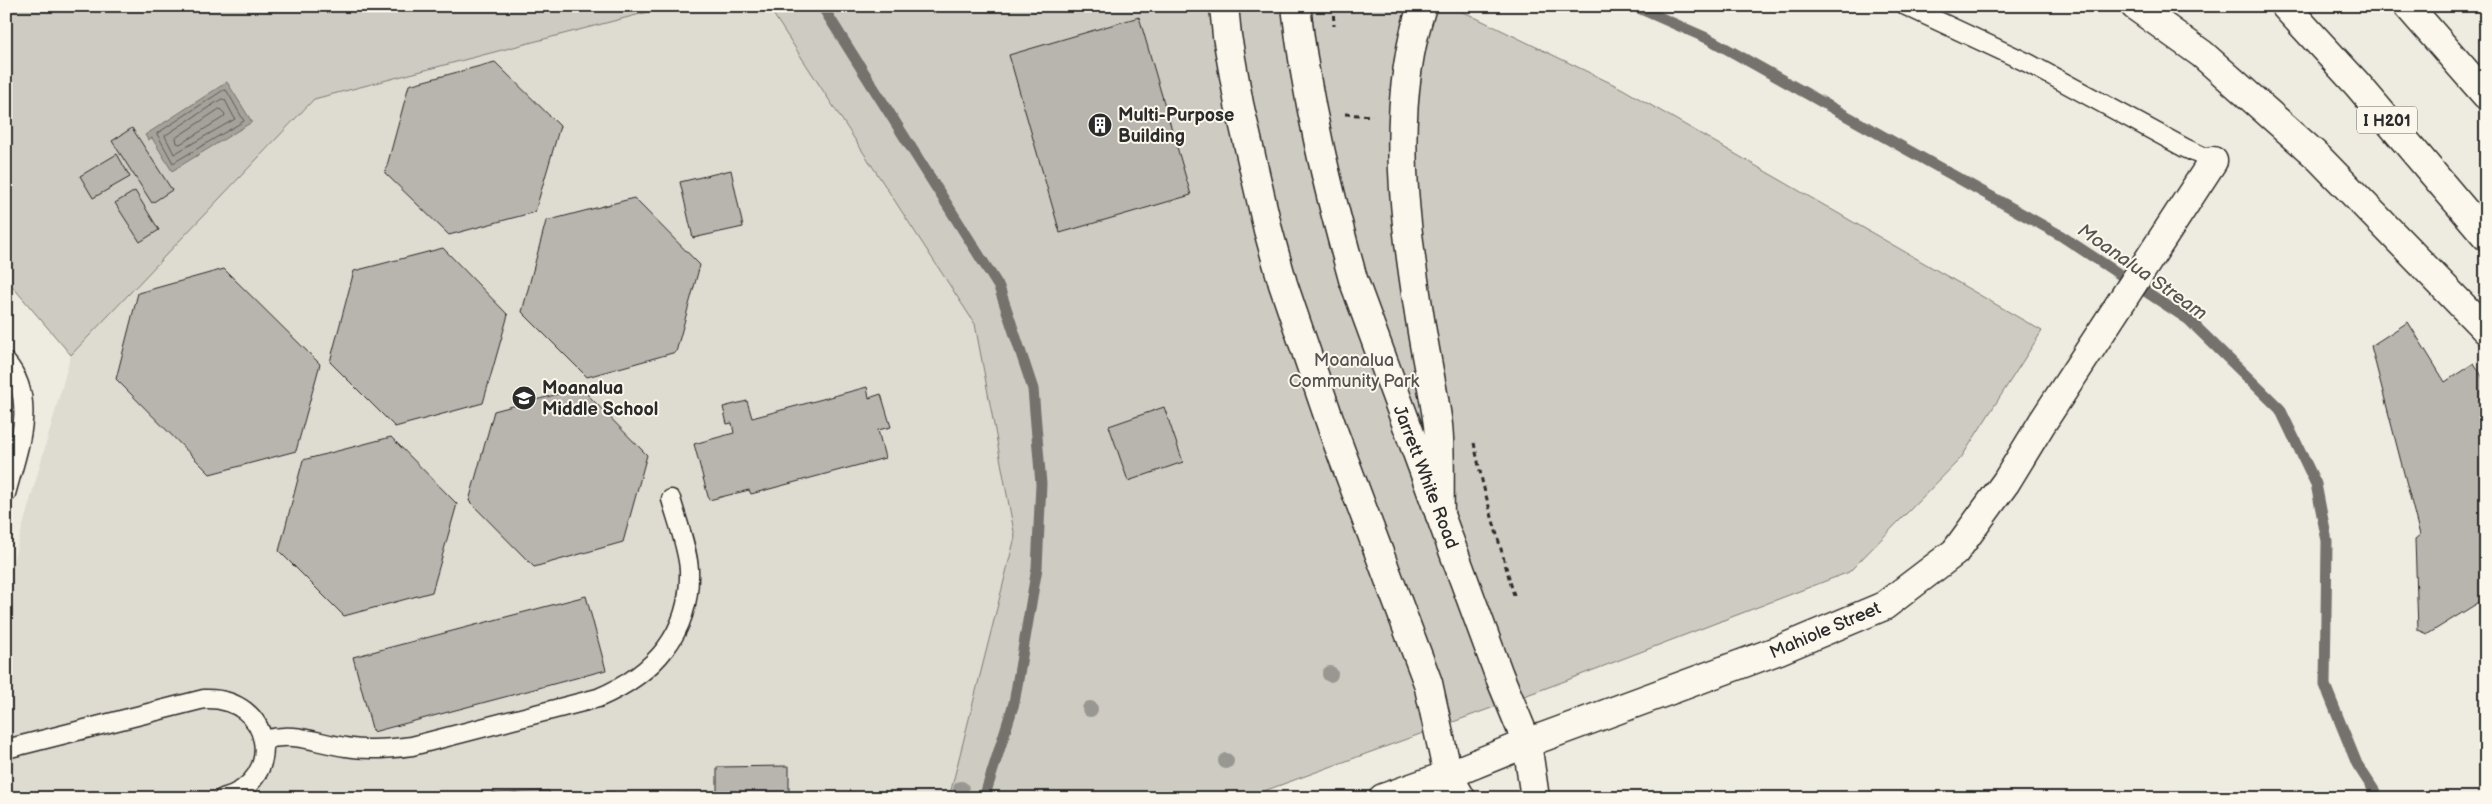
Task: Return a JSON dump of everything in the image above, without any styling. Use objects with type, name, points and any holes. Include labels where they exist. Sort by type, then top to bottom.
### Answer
[{"type":"main road","points":[[1224,6],[1227,36],[1239,104],[1268,230],[1283,284],[1335,436],[1428,683],[1454,787]]},
{"type":"main road","name":"Jarrett White Road","points":[[1296,6],[1308,94],[1335,214],[1353,279],[1477,615],[1528,743],[1535,798]]},
{"type":"main road","points":[[1422,6],[1412,36],[1406,74],[1402,115],[1404,182],[1422,332],[1438,426],[1440,516]]},
{"type":"main road","points":[[2135,6],[2202,54]]},
{"type":"main road","points":[[2152,6],[2202,54],[2319,158],[2486,330]]},
{"type":"main road","name":"I H201","points":[[2285,6],[2356,84],[2486,236]]},
{"type":"main road","points":[[2408,6],[2486,95]]},
{"type":"main road","name":"Mahiole Street","points":[[1383,798],[1454,787],[1528,743],[1779,650],[1884,606],[1955,552],[2006,482],[2082,361],[2213,161]]},
{"type":"lane","points":[[1906,6],[2028,63],[2185,148],[2213,161]]},
{"type":"lane","points":[[6,362],[18,378],[23,391],[25,408],[23,425],[6,494]]},
{"type":"lane","points":[[263,740],[288,735],[301,736],[346,748],[388,749],[412,746],[598,698],[620,688],[640,676],[657,660],[670,642],[682,619],[688,593],[689,568],[671,499]]},
{"type":"lane","points":[[6,749],[204,699],[218,699],[242,707],[259,726],[264,754],[260,768],[253,780],[242,790],[223,798]]},
{"type":"shaded area","name":"Moanalua Middle School","points":[[671,6],[768,6],[975,324],[1015,537],[949,798],[6,798],[6,586],[71,355],[314,99]]},
{"type":"green space","points":[[6,6],[671,6],[314,99],[71,355],[6,279]]},
{"type":"green space","name":"Moanalua Community Park","points":[[768,6],[1445,6],[1468,14],[1621,88],[2042,331],[1961,458],[1849,572],[1557,684],[1245,798],[949,798],[1015,537],[975,324]]},
{"type":"water","points":[[227,82],[252,122],[172,171],[152,138],[148,140],[145,135]]},
{"type":"building","name":"Multi-Purpose Building","points":[[1139,17],[1191,195],[1060,233],[1009,55]]},
{"type":"building","points":[[495,62],[560,126],[535,212],[449,235],[385,173],[409,85]]},
{"type":"building","points":[[132,128],[172,190],[152,203],[112,141]]},
{"type":"building","points":[[117,154],[130,177],[93,198],[80,176]]},
{"type":"building","points":[[731,170],[743,227],[693,238],[680,182]]},
{"type":"building","points":[[135,191],[159,230],[140,242],[115,203]]},
{"type":"building","points":[[634,198],[700,265],[676,352],[587,377],[522,312],[546,221]]},
{"type":"building","points":[[443,248],[508,315],[483,403],[395,427],[330,362],[354,271]]},
{"type":"building","points":[[224,269],[320,364],[296,451],[210,474],[116,379],[138,293]]},
{"type":"building","points":[[2408,322],[2445,382],[2474,363],[2486,383],[2486,598],[2428,634],[2418,630],[2415,539],[2420,535],[2371,346]]},
{"type":"building","points":[[867,387],[869,398],[881,394],[891,427],[878,430],[885,458],[751,494],[749,490],[709,500],[694,444],[734,433],[732,423],[727,424],[723,407],[747,401],[752,418]]},
{"type":"building","points":[[581,388],[647,455],[623,542],[534,567],[469,501],[494,411]]},
{"type":"building","points":[[1164,407],[1183,462],[1128,481],[1109,426]]},
{"type":"building","points":[[391,437],[457,504],[432,592],[344,616],[279,551],[303,460]]},
{"type":"building","points":[[586,596],[606,670],[373,732],[353,657]]},
{"type":"building","points":[[789,766],[789,798],[717,798],[717,767]]},
{"type":"building","points":[[549,791],[550,798],[493,798],[492,793]]},
{"type":"building","points":[[564,792],[615,792],[615,798],[564,798]]},
{"type":"building","points":[[700,793],[700,798],[647,798],[647,794]]},
{"type":"waterway","points":[[822,6],[999,287],[1033,389],[1041,484],[1037,568],[1014,703],[984,798]]},
{"type":"waterway","name":"Moanalua Stream","points":[[1634,6],[1709,39],[2060,235],[2189,320],[2280,409],[2316,484],[2327,541],[2325,685],[2357,764],[2379,798]]},
{"type":"place","name":"Multi-Purpose Building","points":[[1100,125]]},
{"type":"place","name":"Moanalua Middle School","points":[[524,398]]}]
